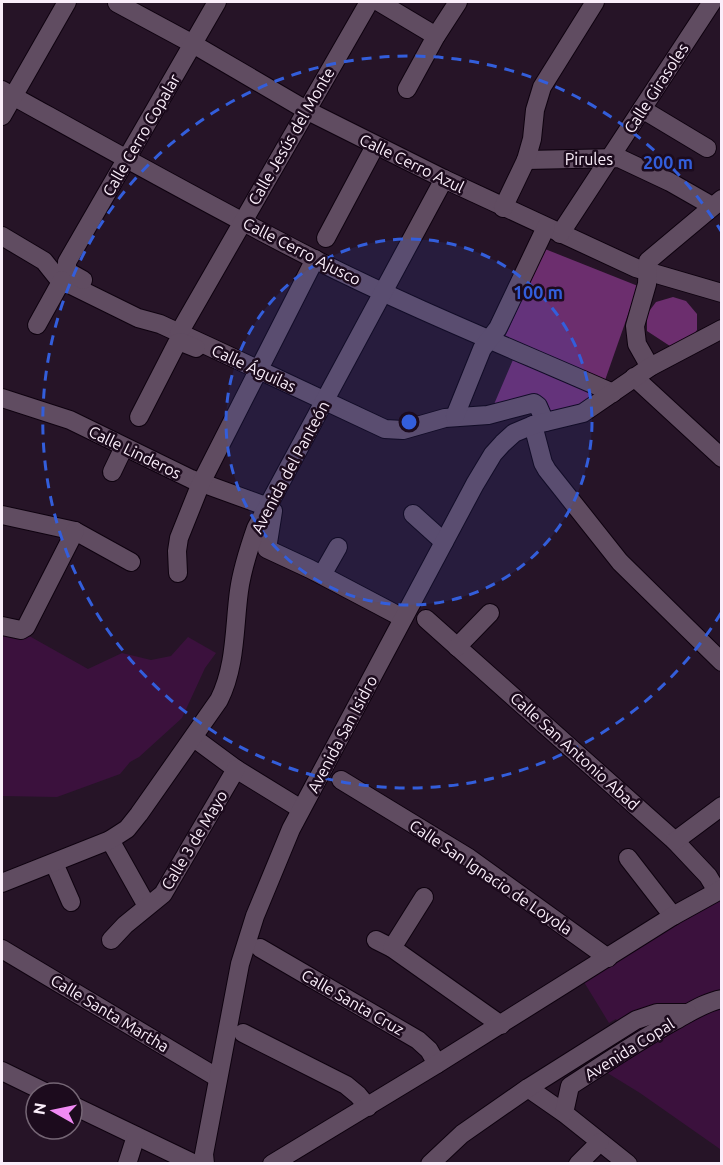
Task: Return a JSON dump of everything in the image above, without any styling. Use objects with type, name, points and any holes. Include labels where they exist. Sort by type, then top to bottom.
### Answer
[{"type":"street","points":[[2,116],[7,93],[67,2]]},
{"type":"street","name":"Calle Cerro Copalar","points":[[36,324],[64,274],[67,262],[217,2]]},
{"type":"street","name":"Calle Jesús del Monte","points":[[179,333],[369,2]]},
{"type":"street","points":[[379,2],[436,36]]},
{"type":"street","points":[[407,89],[458,2]]},
{"type":"street","points":[[503,208],[526,160],[532,139],[535,110],[542,87],[595,2]]},
{"type":"street","name":"Calle Girasoles","points":[[455,416],[486,344],[498,328],[553,231],[569,219],[712,2]]},
{"type":"street","name":"Calle Cerro Azul","points":[[117,3],[306,110],[503,208],[647,272],[722,293]]},
{"type":"street","name":"Calle Cerro Ajusco","points":[[7,93],[127,161],[315,259],[486,344],[613,393]]},
{"type":"street","points":[[642,109],[707,148]]},
{"type":"street","points":[[326,238],[375,146]]},
{"type":"street","name":"Pirules","points":[[526,160],[612,157],[635,164],[717,202]]},
{"type":"street","name":"Avenida del Panteón","points":[[2,883],[110,840],[127,829],[140,814],[219,700],[231,669],[239,589],[256,528],[444,179]]},
{"type":"street","points":[[650,367],[637,344],[635,326],[647,284],[646,266],[651,258],[717,202]]},
{"type":"street","name":"Calle Águilas","points":[[2,236],[138,318],[160,324],[379,427],[392,430],[414,428],[455,416],[488,415],[534,403],[538,406],[539,424]]},
{"type":"street","points":[[178,573],[179,538],[201,483],[315,259]]},
{"type":"street","name":"Avenida San Isidro","points":[[205,1164],[204,1154],[246,940],[291,829],[493,454],[514,433],[583,413],[650,367],[722,329]]},
{"type":"street","points":[[139,417],[177,343],[227,355]]},
{"type":"street","points":[[634,377],[722,458]]},
{"type":"street","name":"Calle Linderos","points":[[2,398],[70,420],[201,483],[268,507]]},
{"type":"street","points":[[539,424],[539,447],[547,470],[620,562],[722,662]]},
{"type":"street","points":[[112,472],[124,447]]},
{"type":"street","points":[[268,507],[273,511],[267,549],[404,618]]},
{"type":"street","points":[[413,513],[444,542]]},
{"type":"street","points":[[2,515],[75,531],[131,562]]},
{"type":"street","points":[[2,626],[24,630],[75,531]]},
{"type":"street","points":[[322,575],[338,547]]},
{"type":"street","points":[[457,647],[490,613]]},
{"type":"street","name":"Calle San Antonio Abad","points":[[426,619],[675,841],[719,890]]},
{"type":"street","points":[[194,738],[236,769],[301,809]]},
{"type":"street","name":"Calle 3 de Mayo","points":[[111,940],[163,894],[236,769]]},
{"type":"street","name":"Calle San Ignacio de Loyola","points":[[341,780],[469,858],[608,958]]},
{"type":"street","points":[[675,841],[722,806]]},
{"type":"street","points":[[110,840],[147,906]]},
{"type":"street","points":[[628,858],[674,916]]},
{"type":"street","points":[[54,863],[71,902]]},
{"type":"street","points":[[272,1164],[719,890]]},
{"type":"street","points":[[424,897],[384,944],[501,1025]]},
{"type":"street","name":"Calle Santa Cruz","points":[[260,948],[418,1040],[429,1050],[437,1064]]},
{"type":"street","name":"Calle Santa Martha","points":[[2,949],[218,1078]]},
{"type":"street","name":"Avenida Copal","points":[[564,1113],[570,1086],[688,1013],[722,999]]},
{"type":"street","name":"Avenida Copal","points":[[430,1164],[462,1134],[528,1088],[636,1020],[657,1013],[688,1013]]},
{"type":"street","points":[[243,1033],[346,1085],[368,1107]]},
{"type":"street","points":[[612,1035],[624,1051]]},
{"type":"street","name":"Avenida Copal","points":[[557,1070],[570,1086]]},
{"type":"street","points":[[2,1071],[24,1082]]},
{"type":"street","points":[[528,1088],[564,1113],[628,1164]]},
{"type":"street","points":[[84,1111],[195,1164]]},
{"type":"street","points":[[127,1164],[136,1136]]},
{"type":"street","points":[[578,1164],[600,1142]]},
{"type":"shaded area","points":[[2,630],[31,637],[88,669],[122,653],[151,660],[171,656],[188,637],[216,653],[205,668],[182,718],[139,757],[130,762],[120,774],[57,797],[2,796]]},
{"type":"shaded area","points":[[721,896],[720,1149],[640,1093],[601,1069],[628,1042],[621,1033],[623,1031],[616,1019],[609,1023],[584,982]]},
{"type":"building","points":[[545,249],[638,286],[603,386],[502,343]]},
{"type":"building","points":[[673,297],[686,301],[697,314],[697,330],[688,342],[673,348],[647,331],[647,314],[656,302]]},
{"type":"building","points":[[515,355],[600,396],[587,405],[551,416],[545,402],[492,409]]}]
